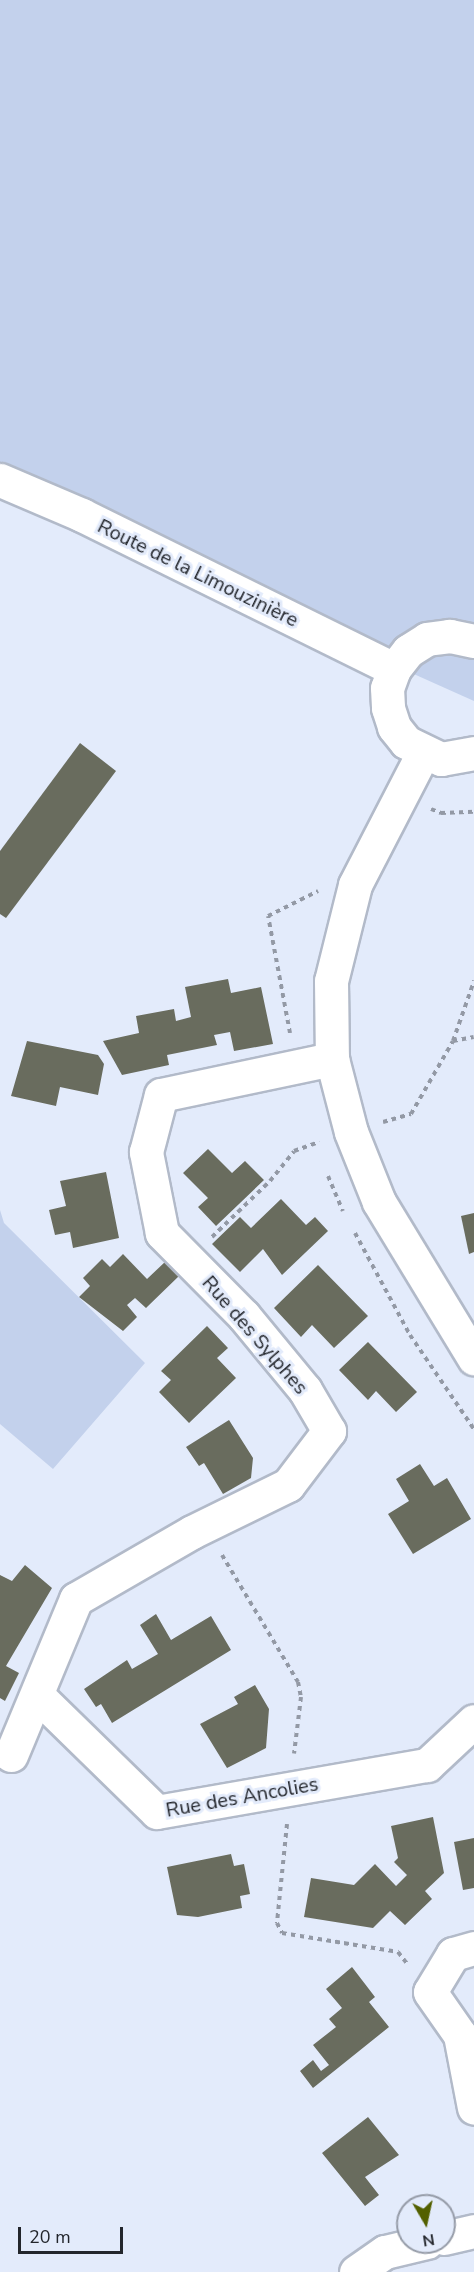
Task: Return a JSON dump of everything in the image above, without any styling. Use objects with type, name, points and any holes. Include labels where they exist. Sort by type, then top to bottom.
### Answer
[{"type":"street","name":"Route de la Limouzinière","points":[[0,480],[82,515],[394,669]]},
{"type":"street","points":[[474,640],[450,636],[427,639],[408,651],[394,669],[387,688],[388,708],[394,727],[406,742],[423,753],[441,759],[474,753]]},
{"type":"street","points":[[423,753],[355,885],[331,981],[332,1059],[351,1132],[379,1202],[474,1358]]},
{"type":"street","name":"Rue des Sylphes","points":[[11,1755],[38,1696],[76,1599],[192,1532],[288,1485],[329,1431],[305,1390],[251,1324],[162,1233],[146,1152],[161,1095],[332,1059]]},
{"type":"street","name":"Rue des Ancolies","points":[[38,1696],[157,1812],[427,1765],[474,1721]]},
{"type":"street","points":[[474,1948],[453,1954],[430,1992],[460,2036],[474,2108]]},
{"type":"street","points":[[456,2235],[474,2231]]},
{"type":"street","points":[[356,2272],[385,2252],[396,2249]]},
{"type":"path","points":[[453,1041],[474,981]]},
{"type":"shaded area","points":[[0,0],[474,0],[474,701],[0,489]]},
{"type":"shaded area","points":[[0,1210],[4,1223],[145,1363],[53,1469],[0,1424]]},
{"type":"building","points":[[80,743],[116,771],[6,918],[0,914],[0,851]]},
{"type":"building","points":[[228,979],[231,993],[261,987],[273,1044],[234,1051],[230,1032],[214,1035],[217,1045],[167,1055],[169,1065],[122,1075],[103,1041],[139,1033],[136,1016],[174,1009],[176,1021],[191,1017],[185,987]]},
{"type":"building","points":[[27,1041],[98,1055],[104,1064],[98,1095],[60,1087],[56,1106],[11,1096]]},
{"type":"building","points":[[208,1149],[232,1173],[245,1161],[264,1180],[216,1226],[198,1207],[208,1198],[183,1173]]},
{"type":"building","points":[[106,1172],[119,1238],[73,1248],[70,1232],[55,1235],[49,1210],[66,1206],[60,1181]]},
{"type":"building","points":[[281,1199],[306,1225],[315,1217],[328,1231],[282,1275],[263,1249],[240,1272],[212,1244],[240,1217],[251,1228]]},
{"type":"building","points":[[474,1213],[474,1252],[469,1254],[461,1216]]},
{"type":"building","points":[[123,1254],[147,1279],[166,1261],[180,1275],[146,1308],[135,1298],[127,1305],[137,1317],[123,1331],[79,1297],[90,1286],[83,1278],[102,1259],[110,1267]]},
{"type":"building","points":[[318,1265],[368,1316],[334,1348],[312,1325],[301,1337],[274,1308]]},
{"type":"building","points":[[207,1326],[228,1348],[217,1358],[236,1378],[189,1423],[159,1392],[171,1380],[161,1371]]},
{"type":"building","points":[[368,1342],[417,1392],[396,1412],[376,1391],[368,1400],[339,1370]]},
{"type":"building","points":[[229,1420],[253,1458],[251,1478],[223,1494],[204,1463],[199,1466],[186,1447]]},
{"type":"building","points":[[420,1464],[434,1486],[447,1478],[471,1519],[413,1554],[388,1514],[409,1501],[396,1479]]},
{"type":"building","points":[[25,1565],[52,1588],[6,1666],[19,1673],[5,1701],[0,1698],[0,1575],[12,1581]]},
{"type":"building","points":[[156,1614],[171,1640],[211,1616],[231,1650],[112,1723],[101,1704],[96,1707],[84,1689],[127,1660],[132,1669],[158,1654],[140,1625]]},
{"type":"building","points":[[255,1685],[269,1709],[266,1748],[227,1768],[200,1724],[238,1704],[234,1697]]},
{"type":"building","points":[[433,1817],[444,1873],[425,1891],[432,1899],[405,1925],[390,1911],[373,1928],[304,1917],[311,1878],[354,1885],[375,1864],[396,1886],[407,1875],[394,1862],[398,1858],[391,1826]]},
{"type":"building","points":[[474,1838],[474,1888],[463,1890],[454,1842]]},
{"type":"building","points":[[231,1854],[234,1866],[244,1864],[250,1894],[240,1896],[242,1908],[198,1917],[177,1915],[167,1867]]},
{"type":"building","points":[[352,1967],[375,1997],[369,2002],[389,2027],[313,2088],[300,2071],[313,2060],[321,2071],[329,2065],[313,2045],[336,2027],[329,2019],[342,2008],[326,1989]]},
{"type":"building","points":[[368,2117],[399,2155],[365,2177],[379,2195],[365,2206],[322,2153]]}]
